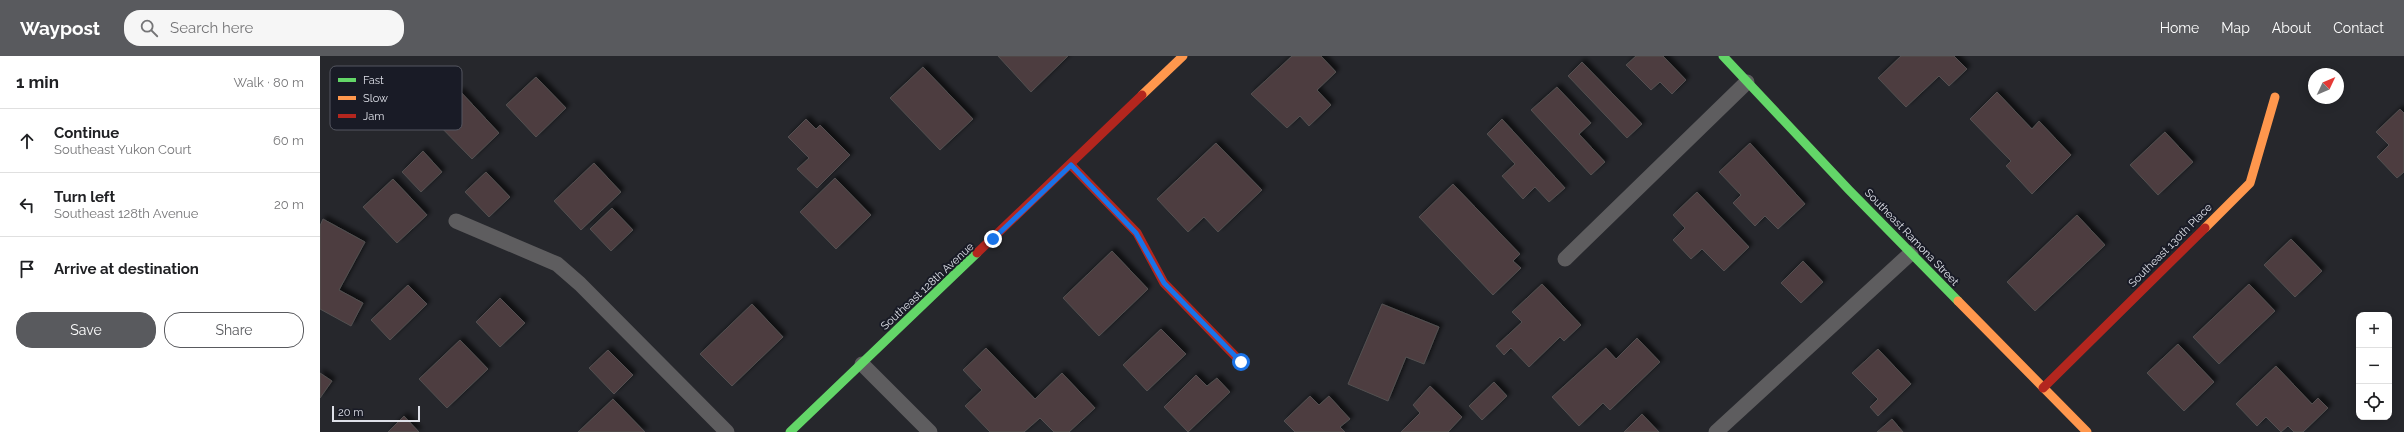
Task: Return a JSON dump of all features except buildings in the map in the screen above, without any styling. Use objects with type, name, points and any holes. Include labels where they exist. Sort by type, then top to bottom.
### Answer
[{"type":"street","name":"Southeast 128th Avenue","points":[[790,432],[1071,165],[1183,56]]},
{"type":"street","name":"Southeast Ramona Street","points":[[1723,56],[1911,253],[2087,432]]},
{"type":"street","name":"Southeast 130th Place","points":[[2043,388],[2250,183],[2275,97]]},
{"type":"street","points":[[1071,165],[1136,233],[1164,283],[1241,362]]},
{"type":"lane","points":[[1565,259],[1747,82]]},
{"type":"lane","points":[[456,221],[557,264],[580,284],[727,432]]},
{"type":"lane","points":[[1716,432],[1911,253]]},
{"type":"lane","points":[[862,364],[930,432]]},
{"type":"traffic: fast","points":[[1723,56],[1849,190],[1958,301]]},
{"type":"traffic: fast","points":[[790,432],[977,253]]},
{"type":"traffic: slow","points":[[1142,95],[1183,56]]},
{"type":"traffic: slow","points":[[2205,228],[2250,183],[2275,97]]},
{"type":"traffic: slow","points":[[1958,301],[2087,432]]},
{"type":"traffic: jam","points":[[977,253],[1142,95]]},
{"type":"traffic: jam","points":[[1071,165],[1137,233],[1164,283],[1241,362]]},
{"type":"traffic: jam","points":[[2043,388],[2205,228]]},
{"type":"route","points":[[993,239],[1071,165],[1136,233],[1164,283],[1241,362]]}]
